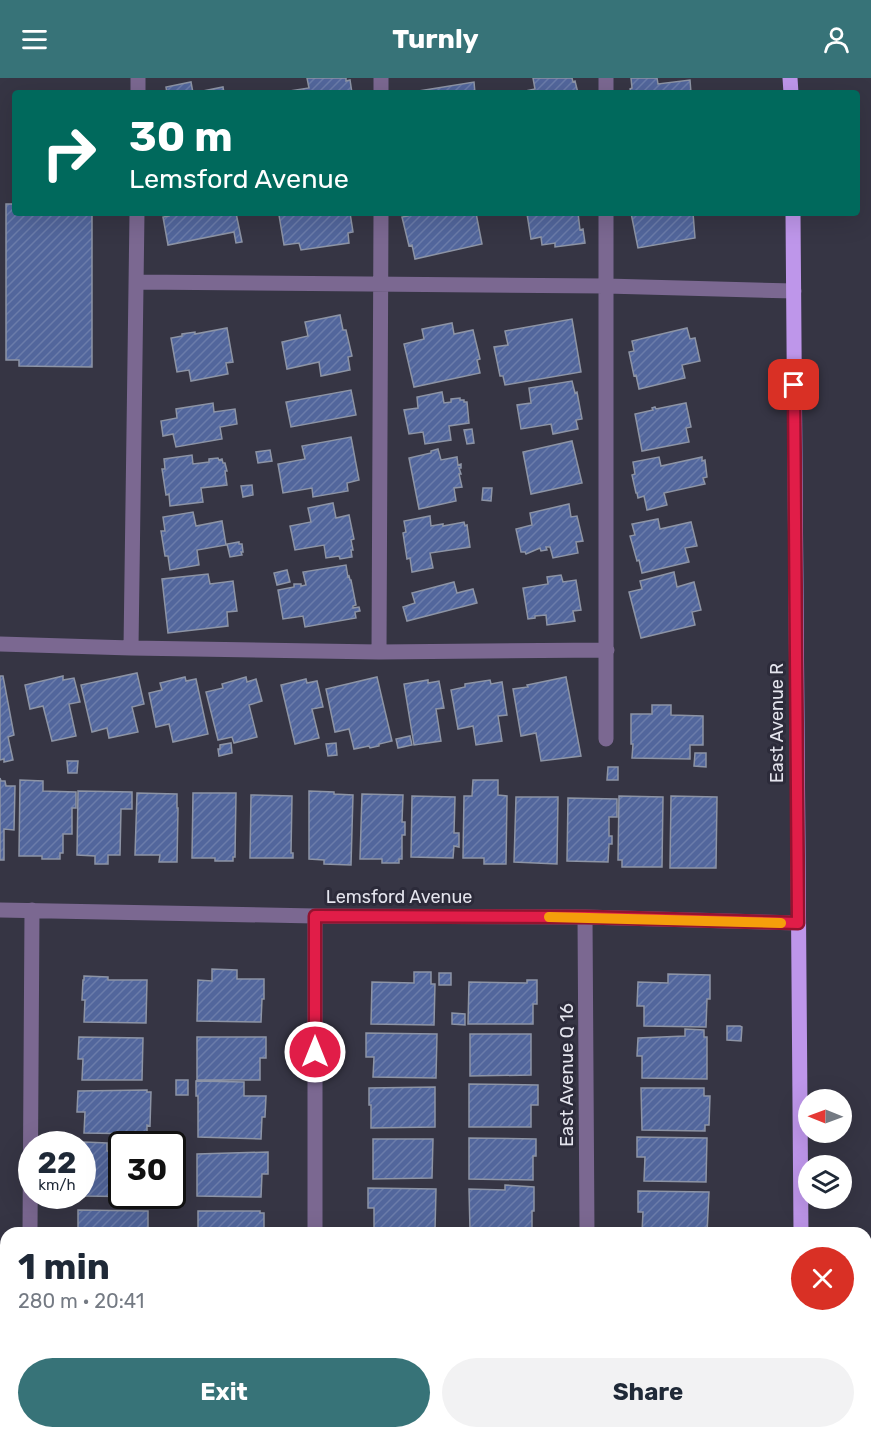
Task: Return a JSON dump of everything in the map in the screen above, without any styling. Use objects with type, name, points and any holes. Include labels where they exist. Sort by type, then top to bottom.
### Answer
[{"type":"main road","name":"East Avenue R","points":[[792,216],[801,1227]]},
{"type":"street","points":[[131,648],[137,216]]},
{"type":"street","points":[[379,652],[381,216]]},
{"type":"street","points":[[606,216],[606,739]]},
{"type":"street","points":[[136,282],[606,286],[794,291]]},
{"type":"street","points":[[0,644],[379,652],[607,650]]},
{"type":"street","name":"Lemsford Avenue","points":[[0,910],[315,916],[585,917],[798,923]]},
{"type":"street","points":[[30,1227],[32,910]]},
{"type":"street","points":[[315,916],[315,1227]]},
{"type":"street","name":"East Avenue Q 16","points":[[585,917],[587,1227]]},
{"type":"building","points":[[307,78],[346,78],[346,81],[350,80],[352,90],[296,90],[309,88]]},
{"type":"building","points":[[533,78],[572,78],[577,90],[530,90],[535,89]]},
{"type":"building","points":[[631,78],[657,78],[658,84],[690,80],[691,90],[630,90]]},
{"type":"building","points":[[191,82],[192,90],[166,90],[166,87]]},
{"type":"building","points":[[474,82],[475,90],[425,90]]},
{"type":"building","points":[[223,87],[224,90],[208,90]]},
{"type":"building","points":[[6,204],[12,204],[12,216],[92,216],[92,367],[19,366],[19,360],[6,360]]},
{"type":"building","points":[[237,216],[242,242],[236,243],[234,232],[168,245],[163,217]]},
{"type":"building","points":[[279,216],[350,216],[353,232],[348,233],[349,243],[301,250],[299,243],[284,245]]},
{"type":"building","points":[[477,216],[482,244],[415,259],[412,245],[409,246],[402,217]]},
{"type":"building","points":[[527,216],[578,216],[585,243],[555,247],[555,243],[542,245],[541,237],[531,239]]},
{"type":"building","points":[[632,216],[693,216],[695,238],[638,248]]},
{"type":"building","points":[[340,315],[352,356],[348,357],[350,370],[321,376],[319,362],[287,369],[282,342],[308,336],[305,322]]},
{"type":"building","points":[[572,319],[581,372],[505,385],[503,376],[500,376],[494,347],[508,345],[505,331]]},
{"type":"building","points":[[452,323],[454,334],[473,330],[480,359],[477,360],[480,373],[414,387],[404,344],[424,339],[422,329]]},
{"type":"building","points":[[227,328],[233,362],[226,363],[228,374],[191,381],[189,370],[177,372],[171,338],[182,336],[182,334]]},
{"type":"building","points":[[687,328],[690,339],[695,338],[700,361],[682,365],[685,378],[639,389],[629,352],[634,351],[632,341]]},
{"type":"building","points":[[572,381],[575,393],[577,392],[582,419],[576,420],[578,429],[553,434],[551,424],[521,429],[517,405],[531,403],[529,388]]},
{"type":"building","points":[[351,390],[356,415],[291,427],[286,402]]},
{"type":"building","points":[[442,392],[444,403],[460,398],[467,402],[469,423],[449,426],[451,440],[425,444],[423,432],[409,434],[404,410],[418,408],[417,397]]},
{"type":"building","points":[[213,403],[214,412],[235,409],[237,424],[220,427],[222,439],[176,447],[173,434],[163,436],[161,421],[177,418],[176,409]]},
{"type":"building","points":[[686,403],[691,427],[686,428],[689,442],[642,451],[635,414],[653,410],[652,408],[655,407],[656,409]]},
{"type":"building","points":[[472,429],[474,443],[467,444],[464,430]]},
{"type":"building","points":[[351,437],[359,480],[347,483],[348,491],[313,497],[312,488],[283,493],[278,464],[305,459],[302,446]]},
{"type":"building","points":[[572,441],[582,483],[531,494],[523,452]]},
{"type":"building","points":[[438,449],[441,460],[457,457],[458,465],[461,464],[459,468],[461,474],[459,474],[462,487],[454,488],[456,501],[419,509],[409,458]]},
{"type":"building","points":[[270,450],[272,461],[258,463],[256,452]]},
{"type":"building","points":[[192,455],[193,464],[209,462],[209,459],[222,459],[227,471],[225,471],[227,485],[201,488],[203,502],[170,506],[162,469],[165,469],[164,459]]},
{"type":"building","points":[[659,457],[661,466],[702,457],[702,461],[705,460],[707,477],[703,478],[705,484],[664,493],[667,505],[647,510],[644,496],[638,498],[636,493],[632,475],[635,474],[633,462]]},
{"type":"building","points":[[252,485],[253,495],[243,497],[241,486]]},
{"type":"building","points":[[483,488],[492,488],[491,501],[482,500]]},
{"type":"building","points":[[333,503],[336,518],[349,515],[354,539],[351,540],[352,557],[326,558],[324,545],[295,550],[290,526],[311,522],[308,508]]},
{"type":"building","points":[[569,504],[571,517],[577,516],[583,541],[576,542],[578,553],[553,558],[550,547],[546,547],[547,550],[541,551],[540,548],[526,554],[521,552],[516,529],[532,525],[530,513]]},
{"type":"building","points":[[193,512],[196,526],[222,521],[226,545],[197,550],[199,565],[170,570],[161,531],[165,531],[163,517]]},
{"type":"building","points":[[430,516],[431,526],[464,522],[465,526],[467,525],[470,547],[430,553],[433,568],[412,572],[410,558],[407,559],[403,533],[406,532],[404,521]]},
{"type":"building","points":[[658,519],[660,529],[691,522],[697,546],[685,548],[689,562],[642,573],[630,536],[635,535],[632,524]]},
{"type":"building","points":[[239,542],[242,544],[242,555],[230,557],[227,544]]},
{"type":"building","points":[[346,565],[356,605],[353,608],[359,607],[360,611],[355,612],[356,618],[305,627],[303,616],[283,619],[278,590],[294,587],[294,584],[306,585],[303,572]]},
{"type":"building","points":[[287,570],[290,582],[277,585],[274,573]]},
{"type":"building","points":[[674,572],[677,587],[694,582],[701,610],[692,612],[695,625],[641,638],[629,592],[642,589],[640,581]]},
{"type":"building","points":[[208,574],[210,584],[233,581],[237,611],[227,612],[228,626],[168,633],[162,579]]},
{"type":"building","points":[[561,575],[563,582],[576,580],[581,610],[573,611],[575,621],[547,625],[546,615],[528,619],[523,588],[548,584],[547,577]]},
{"type":"building","points":[[454,582],[457,593],[473,589],[477,603],[407,621],[403,607],[415,603],[412,593]]},
{"type":"building","points":[[137,673],[144,704],[132,707],[138,732],[109,738],[107,728],[92,732],[81,685]]},
{"type":"building","points":[[0,676],[3,676],[14,735],[8,737],[13,760],[4,762],[4,759],[0,760]]},
{"type":"building","points":[[63,676],[63,680],[74,678],[80,702],[69,704],[76,736],[52,741],[43,706],[30,709],[25,685]]},
{"type":"building","points":[[185,677],[186,681],[196,679],[208,734],[173,742],[169,724],[156,727],[149,693],[162,690],[160,683]]},
{"type":"building","points":[[246,677],[247,682],[256,679],[262,701],[249,705],[257,737],[234,743],[232,737],[218,740],[206,692],[223,688],[222,684]]},
{"type":"building","points":[[377,677],[392,741],[370,748],[369,746],[354,749],[349,729],[335,732],[326,689]]},
{"type":"building","points":[[566,677],[581,756],[541,761],[536,733],[521,736],[513,689]]},
{"type":"building","points":[[306,679],[307,683],[317,681],[323,707],[312,709],[319,738],[295,744],[281,685]]},
{"type":"building","points":[[428,680],[428,683],[439,681],[444,708],[436,709],[441,741],[414,745],[404,684]]},
{"type":"building","points":[[490,680],[491,684],[502,682],[507,715],[498,716],[502,741],[476,745],[473,726],[458,729],[451,690],[465,687],[465,684]]},
{"type":"building","points":[[652,705],[671,705],[671,715],[703,716],[703,745],[690,745],[690,759],[632,758],[631,714],[652,714]]},
{"type":"building","points":[[410,736],[412,745],[398,748],[396,739]]},
{"type":"building","points":[[231,743],[232,753],[219,756],[220,745]]},
{"type":"building","points":[[336,743],[337,755],[328,756],[326,744]]},
{"type":"building","points":[[695,753],[706,753],[706,767],[694,766]]},
{"type":"building","points":[[67,761],[78,761],[77,773],[68,773]]},
{"type":"building","points":[[608,767],[618,767],[618,780],[607,780]]},
{"type":"building","points":[[0,778],[1,781],[5,781],[6,786],[15,786],[14,830],[4,829],[4,860],[0,860]]},
{"type":"building","points":[[20,780],[43,781],[43,791],[76,792],[76,808],[72,808],[72,834],[63,834],[63,853],[60,853],[60,859],[19,856]]},
{"type":"building","points":[[473,780],[498,780],[498,795],[507,796],[506,864],[484,864],[484,858],[463,858],[464,796],[472,796]]},
{"type":"building","points":[[78,791],[132,792],[132,809],[121,809],[120,855],[108,855],[108,864],[95,864],[95,856],[77,855]]},
{"type":"building","points":[[309,791],[353,795],[351,865],[324,864],[324,860],[309,859]]},
{"type":"building","points":[[137,793],[177,794],[177,862],[159,862],[160,855],[135,855]]},
{"type":"building","points":[[193,793],[236,793],[235,857],[233,861],[192,858]]},
{"type":"building","points":[[362,794],[403,795],[402,822],[405,822],[405,835],[402,835],[402,859],[399,859],[399,863],[382,863],[382,859],[360,859]]},
{"type":"building","points":[[251,795],[292,796],[291,853],[293,853],[293,858],[250,858]]},
{"type":"building","points":[[412,796],[455,797],[454,833],[459,833],[459,847],[454,846],[453,858],[411,857]]},
{"type":"building","points":[[619,796],[663,797],[662,867],[622,867],[622,860],[618,860]]},
{"type":"building","points":[[671,796],[717,797],[716,868],[670,868]]},
{"type":"building","points":[[516,797],[558,797],[557,864],[514,862]]},
{"type":"building","points":[[568,798],[617,799],[617,817],[609,817],[609,836],[612,836],[612,844],[609,844],[608,862],[567,861]]},
{"type":"building","points":[[212,969],[237,970],[237,979],[264,979],[261,1022],[197,1021],[198,980],[212,981]]},
{"type":"building","points":[[414,972],[431,972],[431,984],[435,984],[434,1025],[371,1024],[372,982],[414,983]]},
{"type":"building","points":[[439,973],[451,973],[451,985],[439,985]]},
{"type":"building","points":[[668,974],[710,975],[710,999],[707,999],[706,1027],[644,1026],[644,1006],[637,1006],[638,982],[668,983]]},
{"type":"building","points":[[84,976],[108,977],[108,980],[147,980],[146,1023],[84,1022],[85,1000],[82,1000]]},
{"type":"building","points":[[527,980],[537,980],[537,1004],[533,1004],[533,1024],[468,1024],[469,982],[527,983]]},
{"type":"building","points":[[452,1013],[465,1014],[465,1025],[452,1024]]},
{"type":"building","points":[[727,1026],[742,1027],[741,1041],[727,1040]]},
{"type":"building","points":[[685,1029],[704,1030],[704,1037],[707,1037],[707,1079],[642,1078],[642,1056],[637,1056],[638,1038],[685,1036]]},
{"type":"building","points":[[366,1033],[437,1034],[436,1078],[373,1077],[374,1057],[366,1057]]},
{"type":"building","points":[[470,1034],[531,1034],[531,1075],[470,1076]]},
{"type":"building","points":[[79,1037],[143,1038],[142,1080],[82,1080],[83,1059],[78,1059]]},
{"type":"building","points":[[197,1037],[266,1037],[266,1058],[260,1058],[260,1080],[197,1080]]},
{"type":"building","points":[[176,1080],[188,1080],[188,1095],[176,1095]]},
{"type":"building","points":[[196,1081],[244,1082],[244,1096],[266,1096],[261,1139],[198,1137]]},
{"type":"building","points":[[469,1084],[538,1085],[538,1105],[531,1105],[531,1127],[469,1127]]},
{"type":"building","points":[[435,1087],[435,1127],[371,1128],[369,1088]]},
{"type":"building","points":[[641,1088],[704,1088],[704,1096],[710,1096],[709,1125],[705,1125],[705,1131],[642,1130]]},
{"type":"building","points":[[147,1090],[151,1092],[150,1126],[147,1125],[147,1131],[108,1131],[108,1133],[84,1131],[85,1112],[77,1112],[78,1091]]},
{"type":"building","points":[[637,1137],[707,1138],[706,1182],[644,1181],[645,1157],[637,1157]]},
{"type":"building","points":[[469,1138],[536,1139],[533,1180],[469,1179]]},
{"type":"building","points":[[373,1139],[433,1139],[432,1178],[373,1179]]},
{"type":"building","points":[[96,1143],[107,1143],[108,1196],[96,1196]]},
{"type":"building","points":[[268,1152],[268,1174],[262,1174],[261,1197],[197,1196],[197,1154]]},
{"type":"building","points":[[505,1185],[534,1187],[532,1227],[470,1227],[469,1189],[505,1190]]},
{"type":"building","points":[[368,1188],[436,1189],[435,1227],[374,1227],[374,1208],[368,1208]]},
{"type":"building","points":[[638,1191],[709,1192],[707,1227],[642,1227],[643,1212],[638,1212]]},
{"type":"building","points":[[78,1210],[148,1211],[148,1227],[78,1227]]},
{"type":"building","points":[[198,1211],[260,1211],[264,1213],[264,1227],[198,1227]]},
{"type":"slow traffic","points":[[549,917],[781,923]]},
{"type":"route","points":[[315,1052],[315,916],[585,917],[798,923],[794,385]]}]
